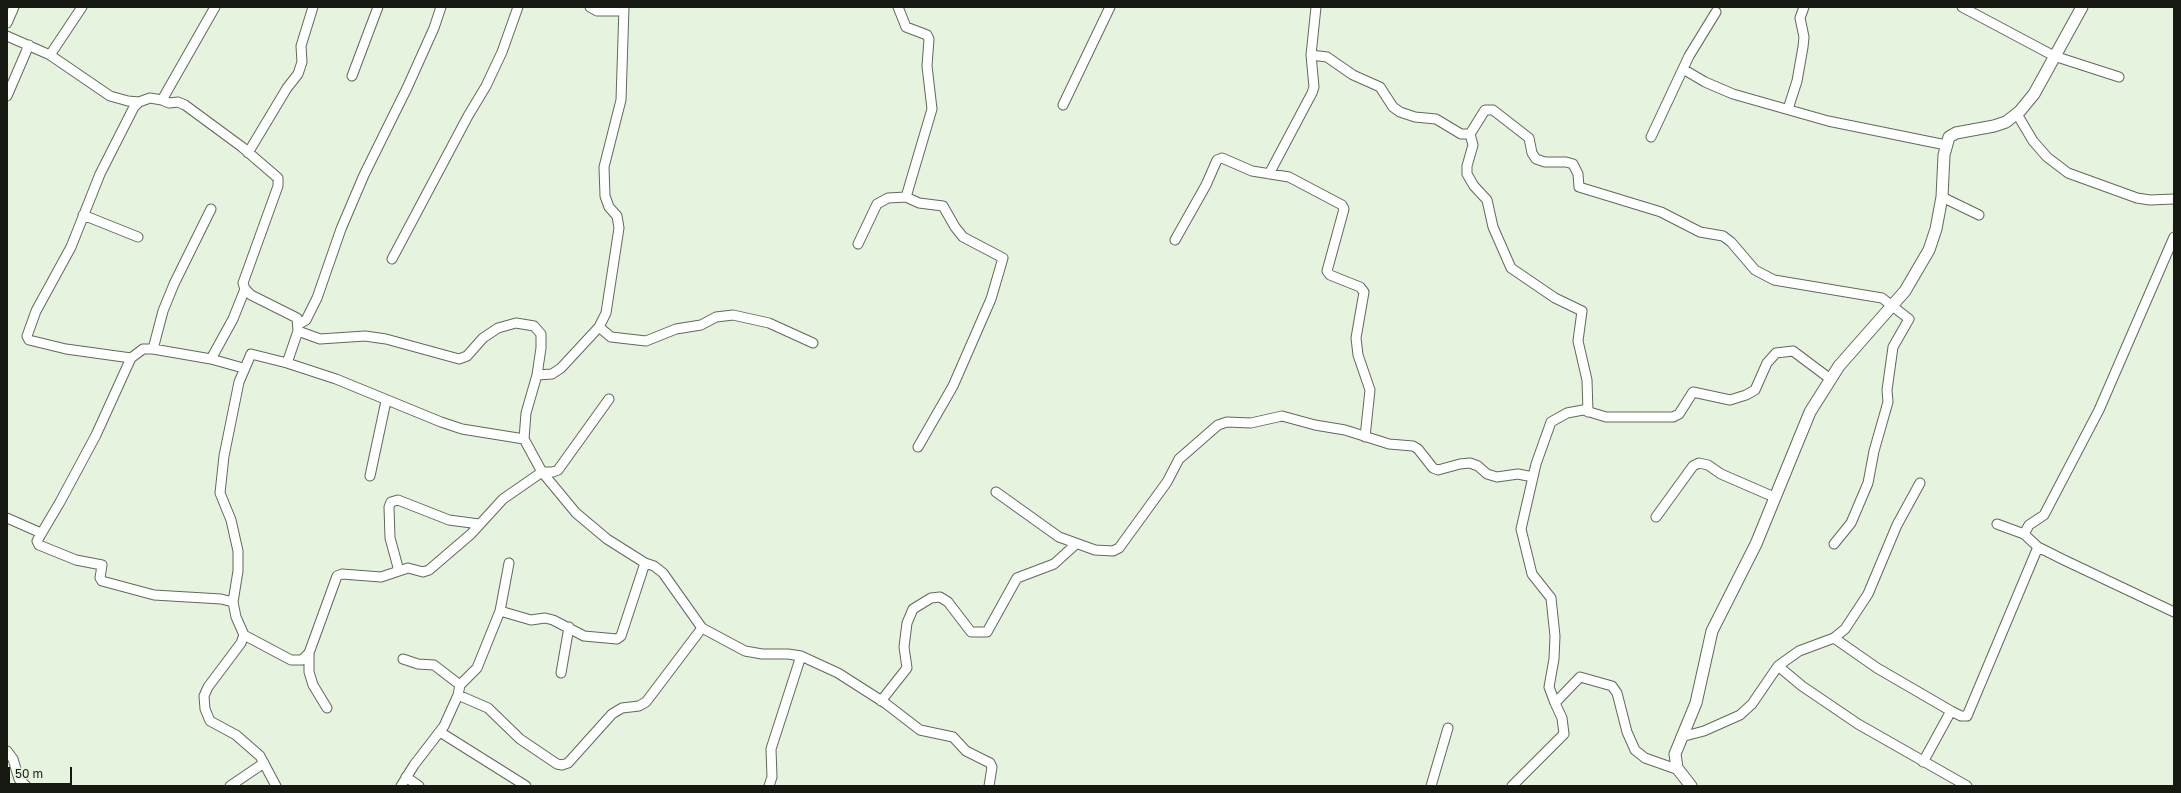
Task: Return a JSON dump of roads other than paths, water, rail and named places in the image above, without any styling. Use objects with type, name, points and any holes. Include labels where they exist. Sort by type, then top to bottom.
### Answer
[{"type":"street","points":[[7,23],[14,7]]},
{"type":"street","points":[[50,55],[82,7]]},
{"type":"street","points":[[162,100],[215,7]]},
{"type":"street","points":[[248,153],[287,88],[298,74],[302,62],[301,46],[313,7]]},
{"type":"street","points":[[352,76],[378,7]]},
{"type":"street","points":[[298,328],[306,320],[317,298],[341,229],[364,175],[407,88],[434,28],[441,7]]},
{"type":"street","points":[[392,259],[468,116],[486,86],[502,52],[518,7]]},
{"type":"street","points":[[537,374],[555,373],[599,327],[606,313],[618,228],[617,216],[609,207],[605,196],[604,167],[621,100],[624,9],[598,11],[590,7]]},
{"type":"street","points":[[898,7],[906,28],[929,37],[927,66],[932,98],[930,120],[906,197]]},
{"type":"street","points":[[1269,174],[1314,87],[1311,55],[1316,7]]},
{"type":"street","points":[[1788,109],[1797,81],[1803,47],[1804,37],[1800,18],[1804,7]]},
{"type":"street","points":[[1962,7],[2054,56],[2119,77]]},
{"type":"street","points":[[1691,786],[1679,770],[1675,756],[1681,737],[1696,703],[1712,631],[1756,544],[1810,412],[1830,378],[1855,345],[1912,280],[1929,250],[1936,229],[1942,197],[1946,145],[1952,134],[1994,126],[2006,122],[2017,114],[2034,94],[2082,7]]},
{"type":"street","points":[[1062,105],[1107,8]]},
{"type":"street","points":[[1651,137],[1683,69],[1716,12]]},
{"type":"street","points":[[7,36],[50,55],[110,96],[139,102]]},
{"type":"street","points":[[7,96],[29,45]]},
{"type":"street","points":[[1311,55],[1327,57],[1353,75],[1380,87],[1385,91],[1393,107],[1400,112],[1415,117],[1436,119],[1461,134],[1470,134]]},
{"type":"street","points":[[1683,69],[1733,94],[1828,121],[1916,141],[1946,145]]},
{"type":"street","points":[[131,358],[66,349],[29,340],[27,338],[36,311],[71,247],[100,174],[134,107],[139,102],[150,98],[169,103],[178,102],[185,105],[278,178],[279,183],[243,278],[245,289],[233,319],[211,359]]},
{"type":"street","points":[[1470,134],[1485,110],[1493,110],[1529,138],[1532,153],[1536,159],[1545,162],[1566,162],[1573,164],[1578,174],[1579,187],[1661,212],[1700,232],[1723,236],[1731,242],[1755,270],[1774,280],[1875,296],[1892,304],[1909,319],[1893,347],[1887,390],[1888,402],[1874,451],[1868,483],[1851,523],[1834,544]]},
{"type":"street","points":[[2017,114],[2033,141],[2047,157],[2068,173],[2137,198],[2150,200],[2174,198]]},
{"type":"street","points":[[1470,134],[1474,145],[1467,166],[1467,174],[1489,203],[1493,227],[1511,268],[1555,298],[1582,311],[1578,340],[1587,380],[1588,412]]},
{"type":"street","points":[[1175,240],[1206,185],[1217,160],[1226,159],[1252,171],[1289,177],[1344,207],[1327,272],[1330,275],[1360,287],[1364,292],[1356,338],[1358,355],[1370,390],[1365,437]]},
{"type":"street","points":[[858,244],[877,204],[888,198],[906,197],[919,203],[943,206],[955,227],[963,237],[1003,258],[991,298],[953,386],[918,447]]},
{"type":"street","points":[[1942,197],[1979,215]]},
{"type":"street","points":[[153,349],[163,311],[174,284],[211,209]]},
{"type":"street","points":[[83,215],[138,237]]},
{"type":"street","points":[[2024,534],[2030,524],[2044,515],[2099,410],[2174,237]]},
{"type":"street","points":[[245,289],[251,295],[298,319],[298,328],[287,363]]},
{"type":"street","points":[[599,327],[611,337],[646,341],[676,329],[701,325],[716,317],[733,315],[769,323],[813,343]]},
{"type":"street","points":[[298,328],[320,338],[365,336],[381,338],[459,359],[467,356],[484,338],[498,328],[507,324],[527,324],[534,326],[541,334],[537,374],[526,413],[524,439],[542,472],[576,513],[607,539],[645,563],[654,566],[662,573],[702,628],[745,651],[762,654],[788,654],[801,656],[838,672],[882,701],[920,730],[954,737],[966,752],[990,763],[992,767],[989,786]]},
{"type":"street","points":[[234,602],[220,598],[154,595],[102,581],[100,578],[102,565],[76,560],[38,545],[37,541],[96,435],[131,358],[143,349],[153,349],[211,359],[244,368]]},
{"type":"street","points":[[1512,786],[1564,734],[1562,718],[1549,687],[1554,659],[1555,636],[1551,598],[1532,574],[1521,535],[1521,525],[1533,477],[1551,422],[1558,416],[1574,410],[1606,417],[1638,415],[1667,418],[1679,414],[1693,392],[1730,400],[1756,390],[1767,364],[1776,353],[1794,351],[1830,378]]},
{"type":"street","points":[[309,653],[302,660],[291,660],[244,635],[236,616],[234,602],[238,571],[238,551],[230,520],[220,491],[232,411],[244,368],[251,354],[287,363],[336,379],[386,401],[462,429],[524,439]]},
{"type":"street","points":[[327,708],[313,685],[309,672],[309,653],[337,576],[342,574],[381,577],[409,568],[425,572],[459,545],[503,499],[542,472],[554,472],[558,470],[609,399]]},
{"type":"street","points":[[370,476],[386,401]]},
{"type":"street","points":[[996,492],[1051,533],[1076,544],[1102,552],[1117,550],[1167,482],[1179,459],[1221,423],[1251,423],[1282,416],[1315,425],[1338,428],[1388,444],[1413,446],[1418,449],[1433,468],[1438,470],[1470,463],[1478,466],[1487,474],[1497,477],[1518,474],[1533,477]]},
{"type":"street","points":[[1656,517],[1693,466],[1699,463],[1708,465],[1721,474],[1774,497]]},
{"type":"street","points":[[1681,737],[1704,732],[1740,715],[1752,704],[1778,666],[1799,651],[1834,638],[1845,629],[1868,594],[1897,525],[1920,483]]},
{"type":"street","points":[[399,571],[390,538],[388,507],[391,502],[398,500],[449,520],[479,524]]},
{"type":"street","points":[[7,518],[41,533]]},
{"type":"street","points":[[1997,524],[2024,534],[2038,547],[2174,612]]},
{"type":"street","points":[[882,701],[906,671],[904,651],[906,627],[913,609],[931,598],[940,597],[948,602],[971,632],[986,632],[1017,578],[1054,564],[1076,544]]},
{"type":"street","points":[[1834,638],[1877,668],[1951,711],[1961,716],[1967,716],[2038,547]]},
{"type":"street","points":[[401,786],[406,777],[440,732],[458,695],[460,685],[478,668],[500,611],[509,563]]},
{"type":"street","points":[[500,611],[531,620],[553,620],[584,636],[611,640],[621,636],[645,563]]},
{"type":"street","points":[[561,673],[569,627]]},
{"type":"street","points":[[458,695],[488,708],[520,739],[557,764],[562,765],[568,763],[612,714],[622,708],[639,706],[646,702],[702,628]]},
{"type":"street","points":[[244,635],[241,644],[205,691],[205,708],[210,721],[236,735],[260,756],[276,786]]},
{"type":"street","points":[[770,786],[772,777],[771,749],[801,656]]},
{"type":"street","points":[[403,660],[418,664],[434,665],[460,685]]},
{"type":"street","points":[[1778,666],[1828,705],[1923,762],[1967,786]]},
{"type":"street","points":[[1555,703],[1580,677],[1607,684],[1617,693],[1626,732],[1636,750],[1645,758],[1679,770]]},
{"type":"street","points":[[1923,762],[1951,711]]},
{"type":"street","points":[[1431,786],[1448,728]]},
{"type":"street","points":[[440,732],[526,786]]},
{"type":"street","points":[[7,751],[13,759],[19,779],[26,786]]},
{"type":"street","points":[[230,786],[264,763]]},
{"type":"street","points":[[406,777],[419,786]]}]
